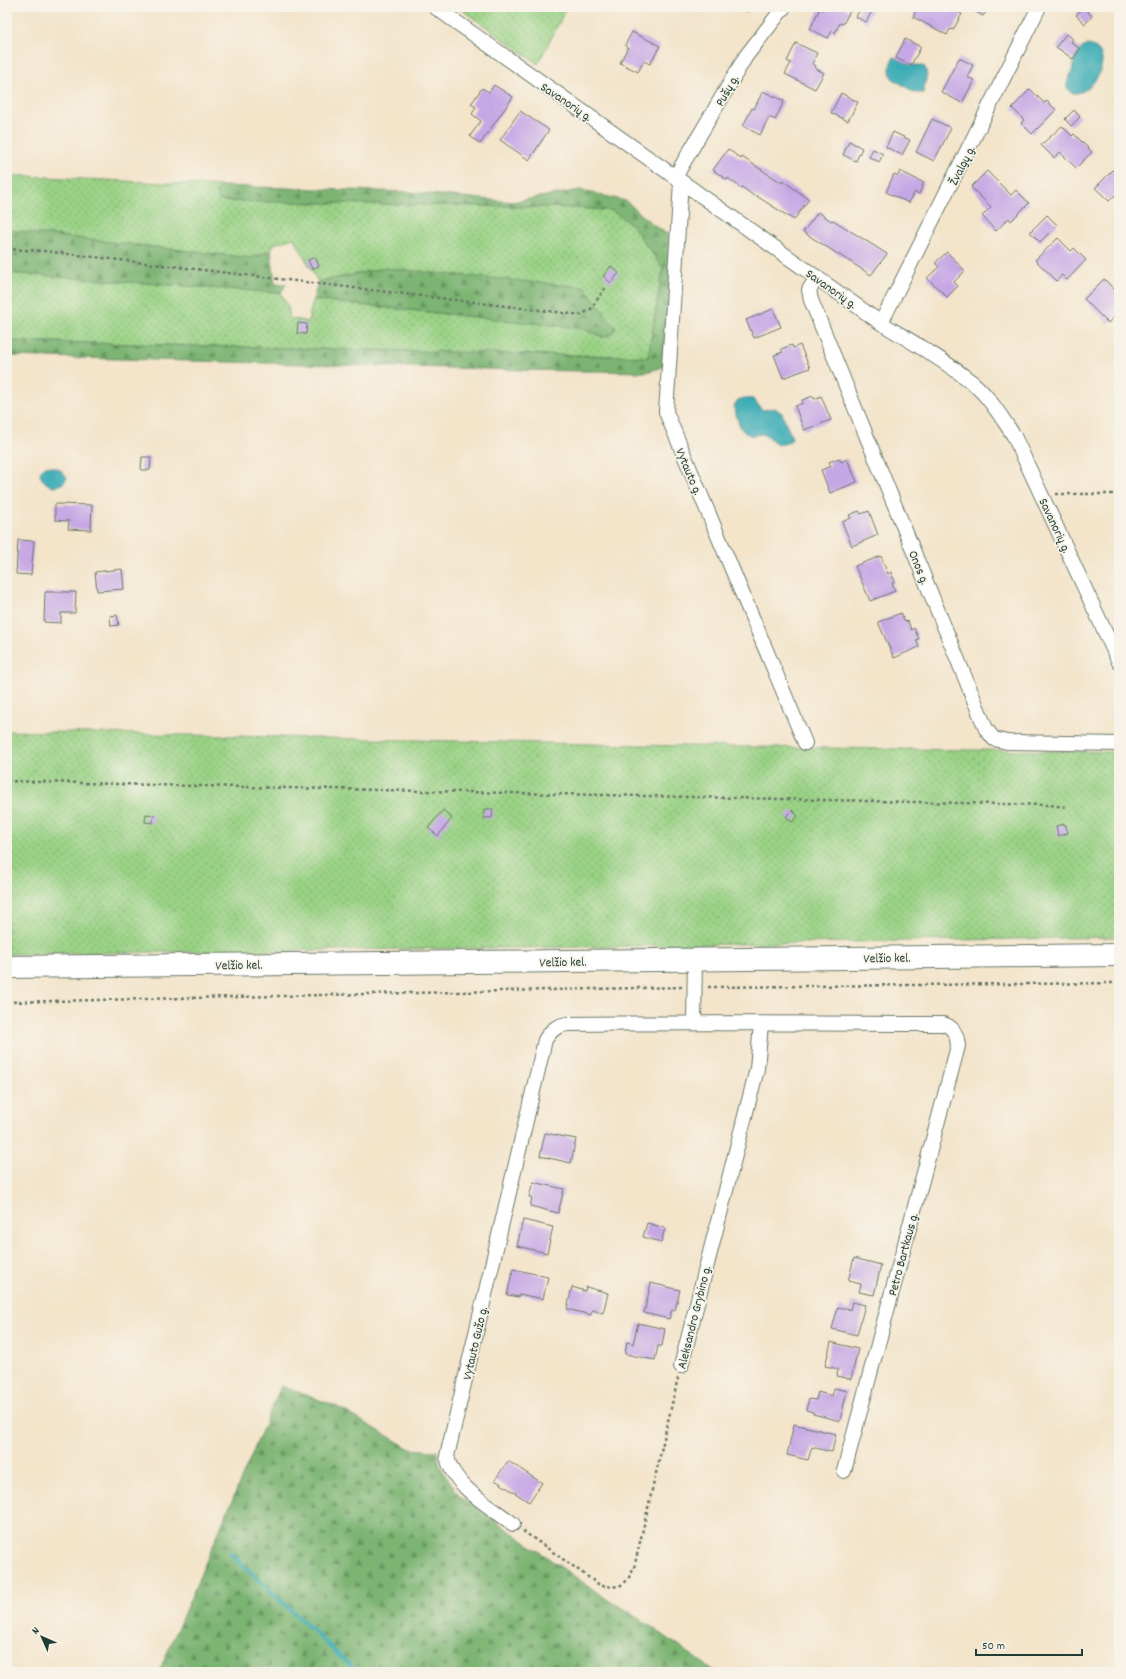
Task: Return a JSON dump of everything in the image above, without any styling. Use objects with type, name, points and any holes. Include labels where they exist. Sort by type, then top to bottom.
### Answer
[{"type":"main road","name":"Velžio kel.","points":[[7,967],[1119,954]]},
{"type":"street","name":"Savanorių g.","points":[[435,7],[881,323],[958,372],[975,385],[988,399],[1014,436],[1119,662]]},
{"type":"street","name":"Pušų g.","points":[[678,179],[746,56],[784,7]]},
{"type":"street","name":"Žvalgų g.","points":[[881,323],[1039,7]]},
{"type":"street","name":"Vytauto g.","points":[[678,179],[666,412],[805,743]]},
{"type":"street","name":"Onos g.","points":[[817,277],[809,290],[812,300],[986,729],[994,739],[1007,742],[1119,744]]},
{"type":"street","points":[[695,959],[694,1022],[761,1024]]},
{"type":"street","name":"Vytauto Gužo g.","points":[[513,1524],[460,1482],[449,1466],[447,1456],[545,1040],[550,1031],[567,1024],[694,1022]]},
{"type":"street","name":"Petro Bartkaus g.","points":[[761,1024],[943,1024],[954,1030],[957,1038],[958,1046],[844,1470]]},
{"type":"street","name":"Aleksandro Grybino g.","points":[[681,1366],[757,1069],[761,1024]]},
{"type":"path","points":[[7,249],[44,251],[581,315],[591,308],[606,288]]},
{"type":"path","points":[[1041,495],[1119,494]]},
{"type":"path","points":[[7,780],[155,785],[1066,806]]},
{"type":"path","points":[[7,1002],[695,987],[1119,983]]},
{"type":"path","name":"Aleksandro Grybino g.","points":[[513,1524],[601,1586],[617,1587],[624,1584],[634,1568],[681,1366]]},
{"type":"green space","points":[[458,7],[567,7],[538,64]]},
{"type":"green space","points":[[7,175],[222,186],[215,193],[220,201],[583,208],[613,211],[632,225],[663,268],[648,357],[7,341],[7,273],[281,293],[288,307],[290,318],[308,322],[313,300],[580,328],[603,337],[611,335],[384,268],[318,282],[294,238],[274,244],[271,251],[250,258],[7,230]]},
{"type":"green space","points":[[222,186],[410,192],[512,202],[580,190],[626,201],[652,224],[673,238],[663,367],[646,372],[523,370],[7,356],[7,341],[648,357],[663,268],[632,225],[613,211],[583,208],[220,201],[215,193]]},
{"type":"green space","points":[[7,230],[250,258],[271,251],[275,284],[286,284],[281,293],[7,273]]},
{"type":"green space","points":[[384,268],[585,287],[616,328],[611,335],[603,337],[580,328],[313,300],[318,282]]},
{"type":"green space","points":[[7,731],[681,746],[1119,752],[1119,937],[576,947],[7,954]]},
{"type":"green space","points":[[281,1386],[336,1406],[410,1449],[437,1451],[440,1467],[460,1496],[608,1600],[633,1614],[716,1672],[159,1672]]},
{"type":"water","points":[[1087,45],[1096,48],[1101,54],[1102,62],[1100,71],[1089,87],[1081,92],[1073,93],[1067,88],[1067,82],[1072,72],[1074,60],[1082,48]]},
{"type":"water","points":[[894,57],[911,65],[925,67],[927,75],[923,93],[915,93],[892,78],[890,67]]},
{"type":"water","points":[[744,398],[753,399],[762,410],[775,408],[782,413],[792,438],[791,440],[777,445],[767,436],[761,434],[750,435],[743,431],[740,427],[734,406],[738,400]]},
{"type":"water","points":[[46,466],[56,468],[61,471],[67,478],[66,480],[53,487],[46,483],[40,475],[42,469]]},
{"type":"building","points":[[738,7],[750,7],[747,12]]},
{"type":"building","points":[[824,7],[842,7],[850,11],[843,24],[840,23],[835,33],[832,31],[828,38],[810,29],[820,8],[823,10]]},
{"type":"building","points":[[861,7],[865,7],[872,11],[866,22],[856,17]]},
{"type":"building","points":[[918,7],[948,7],[962,14],[953,30],[950,29],[947,35],[913,17]]},
{"type":"building","points":[[967,7],[989,7],[983,16]]},
{"type":"building","points":[[1083,7],[1092,16],[1085,24],[1076,15]]},
{"type":"building","points":[[632,32],[660,46],[650,64],[644,61],[638,72],[620,63],[628,47],[625,45]]},
{"type":"building","points":[[1066,34],[1073,39],[1071,42],[1080,49],[1073,59],[1056,47]]},
{"type":"building","points":[[905,39],[921,47],[911,65],[896,58]]},
{"type":"building","points":[[796,43],[817,53],[812,64],[816,66],[815,68],[824,73],[815,89],[785,74],[791,63],[787,61]]},
{"type":"building","points":[[959,58],[973,65],[967,77],[974,80],[962,103],[941,92]]},
{"type":"building","points":[[494,85],[513,97],[480,144],[470,136],[481,121],[472,114],[476,107],[471,104],[482,88],[489,92]]},
{"type":"building","points":[[1030,89],[1044,103],[1047,101],[1056,110],[1032,134],[1021,123],[1024,120],[1012,108]]},
{"type":"building","points":[[763,91],[784,101],[775,120],[769,117],[760,135],[743,126]]},
{"type":"building","points":[[841,93],[858,102],[848,121],[831,113]]},
{"type":"building","points":[[1074,110],[1080,117],[1071,126],[1065,119]]},
{"type":"building","points":[[520,111],[549,130],[529,160],[500,140]]},
{"type":"building","points":[[932,119],[951,128],[934,161],[916,152]]},
{"type":"building","points":[[1062,126],[1072,136],[1074,134],[1092,152],[1076,168],[1060,152],[1054,158],[1041,145]]},
{"type":"building","points":[[893,132],[910,140],[902,155],[886,147]]},
{"type":"building","points":[[849,141],[862,148],[856,161],[843,155]]},
{"type":"building","points":[[728,149],[741,159],[742,157],[782,183],[783,181],[809,199],[794,220],[713,170]]},
{"type":"building","points":[[873,149],[883,154],[879,162],[869,157]]},
{"type":"building","points":[[1119,164],[1119,193],[1118,192],[1109,201],[1095,188]]},
{"type":"building","points":[[900,171],[924,183],[919,194],[915,192],[909,203],[886,192],[894,174],[898,176]]},
{"type":"building","points":[[987,171],[1011,195],[1016,190],[1029,203],[1011,221],[1009,218],[996,231],[982,216],[991,207],[971,187]]},
{"type":"building","points":[[818,212],[887,254],[871,275],[803,232]]},
{"type":"building","points":[[1047,215],[1057,225],[1040,242],[1030,232]]},
{"type":"building","points":[[1058,238],[1071,251],[1074,248],[1086,260],[1067,280],[1062,275],[1057,281],[1035,260]]},
{"type":"building","points":[[947,252],[965,271],[954,282],[958,286],[947,297],[927,278],[939,267],[935,263]]},
{"type":"building","points":[[315,257],[319,266],[312,269],[308,260]]},
{"type":"building","points":[[611,266],[619,273],[611,283],[603,276]]},
{"type":"building","points":[[1104,279],[1116,291],[1114,293],[1119,297],[1119,312],[1108,323],[1084,299]]},
{"type":"building","points":[[773,309],[781,327],[754,338],[746,320]]},
{"type":"building","points":[[298,323],[307,324],[306,334],[297,333]]},
{"type":"building","points":[[792,345],[793,348],[800,345],[810,368],[783,378],[774,355],[783,352],[781,349]]},
{"type":"building","points":[[813,396],[814,399],[821,396],[831,420],[804,430],[795,406],[803,403],[802,400]]},
{"type":"building","points":[[142,457],[151,457],[150,470],[141,470]]},
{"type":"building","points":[[839,458],[841,462],[847,459],[857,482],[830,493],[821,470],[831,466],[829,462]]},
{"type":"building","points":[[55,504],[92,505],[91,530],[68,529],[69,521],[55,520]]},
{"type":"building","points":[[859,511],[861,514],[869,511],[878,535],[852,546],[842,522],[851,518],[849,515]]},
{"type":"building","points":[[18,540],[34,541],[31,575],[16,574]]},
{"type":"building","points":[[881,556],[888,574],[891,572],[895,582],[892,583],[895,591],[870,601],[855,566]]},
{"type":"building","points":[[122,569],[124,589],[97,591],[95,572]]},
{"type":"building","points":[[45,592],[76,592],[75,613],[61,613],[61,623],[44,622]]},
{"type":"building","points":[[901,613],[905,622],[908,621],[911,630],[914,628],[919,639],[916,640],[919,647],[894,658],[878,622]]},
{"type":"building","points":[[117,615],[119,625],[111,626],[110,616]]},
{"type":"building","points":[[484,809],[493,809],[492,818],[484,818]]},
{"type":"building","points":[[443,810],[452,818],[438,836],[428,828]]},
{"type":"building","points":[[792,810],[798,816],[792,822],[786,816]]},
{"type":"building","points":[[146,814],[154,815],[153,823],[145,822]]},
{"type":"building","points":[[1065,824],[1068,833],[1058,836],[1056,826]]},
{"type":"building","points":[[545,1133],[576,1139],[571,1163],[540,1156]]},
{"type":"building","points":[[533,1182],[564,1189],[558,1213],[530,1206],[532,1198],[529,1197]]},
{"type":"building","points":[[523,1220],[553,1227],[547,1253],[517,1246]]},
{"type":"building","points":[[647,1223],[665,1228],[661,1242],[643,1237]]},
{"type":"building","points":[[854,1258],[881,1265],[874,1295],[859,1292],[861,1284],[848,1281]]},
{"type":"building","points":[[513,1269],[548,1277],[543,1299],[519,1294],[519,1297],[507,1295]]},
{"type":"building","points":[[651,1283],[680,1290],[675,1310],[672,1310],[669,1319],[644,1313]]},
{"type":"building","points":[[572,1287],[585,1291],[586,1287],[608,1293],[603,1313],[592,1310],[591,1315],[567,1309]]},
{"type":"building","points":[[852,1302],[865,1305],[857,1335],[832,1329],[838,1307],[850,1310]]},
{"type":"building","points":[[638,1323],[665,1329],[662,1346],[658,1346],[655,1360],[625,1354],[627,1342],[633,1344]]},
{"type":"building","points":[[831,1342],[858,1349],[851,1379],[837,1376],[838,1369],[825,1366]]},
{"type":"building","points":[[834,1388],[847,1391],[840,1421],[813,1414],[813,1412],[806,1410],[809,1399],[816,1400],[818,1392],[832,1396]]},
{"type":"building","points":[[794,1424],[836,1434],[832,1452],[812,1447],[808,1460],[787,1455]]},
{"type":"building","points":[[508,1461],[542,1483],[529,1502],[495,1480]]},
{"type":"waterway","points":[[230,1553],[357,1672]]}]
